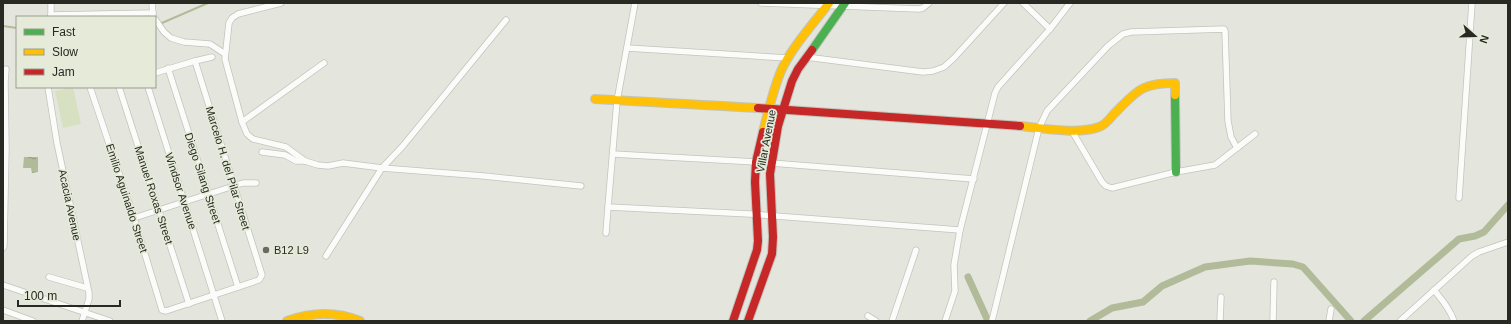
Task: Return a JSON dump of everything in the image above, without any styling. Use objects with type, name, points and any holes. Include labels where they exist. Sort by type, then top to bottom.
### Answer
[{"type":"street","points":[[51,3],[51,16]]},
{"type":"street","points":[[152,3],[154,16]]},
{"type":"street","points":[[281,3],[238,14],[232,18],[229,23],[225,59],[242,122],[247,134],[253,138],[286,147],[305,161]]},
{"type":"street","points":[[606,233],[617,102],[635,3]]},
{"type":"street","points":[[761,3],[844,4],[919,9],[923,8],[929,3]]},
{"type":"street","points":[[806,57],[923,72],[933,71],[944,66],[954,58],[1004,3]]},
{"type":"street","points":[[1023,3],[1050,29]]},
{"type":"street","points":[[945,321],[955,291],[954,265],[960,230],[993,100],[998,87],[1050,29],[1070,3]]},
{"type":"street","points":[[1459,198],[1472,3]]},
{"type":"street","name":"Villar Avenue","points":[[733,321],[757,250],[758,214],[756,162],[769,108],[781,71],[788,58],[828,4]]},
{"type":"street","name":"Villar Avenue","points":[[748,321],[772,254],[773,244],[770,185],[771,162],[782,110],[794,76],[844,4]]},
{"type":"street","points":[[326,256],[382,168],[402,147],[506,20]]},
{"type":"street","points":[[156,21],[164,32],[171,38],[184,42],[210,44],[225,54]]},
{"type":"street","points":[[992,321],[1039,128],[1047,111],[1108,46],[1123,34],[1131,32],[1222,29],[1225,31],[1228,121],[1231,137],[1237,148]]},
{"type":"street","points":[[627,48],[788,58]]},
{"type":"street","points":[[156,73],[168,68],[212,58]]},
{"type":"street","name":"Marcelo H. del Pilar Street","points":[[195,61],[262,275],[259,280],[238,287]]},
{"type":"street","points":[[242,122],[324,63]]},
{"type":"street","name":"Diego Silang Street","points":[[168,68],[238,287]]},
{"type":"street","points":[[3,248],[5,148],[4,81],[6,69]]},
{"type":"street","points":[[595,99],[617,102],[769,108],[987,123],[1072,131],[1100,127],[1107,122],[1142,87],[1151,84],[1175,83],[1176,172]]},
{"type":"street","name":"Acacia Avenue","points":[[48,88],[57,143],[89,299],[82,321]]},
{"type":"street","name":"Emilio Aguinaldo Street","points":[[90,88],[134,218],[162,310],[166,311],[189,304]]},
{"type":"street","name":"Manuel Roxas Street","points":[[119,88],[189,304]]},
{"type":"street","name":"Windsor Avenue","points":[[148,88],[222,321]]},
{"type":"street","points":[[1072,131],[1102,182],[1106,186],[1112,188],[1176,172],[1215,165],[1255,134]]},
{"type":"street","points":[[262,152],[285,155],[299,162],[305,161],[328,166],[343,163],[382,168],[484,176],[581,186]]},
{"type":"street","points":[[613,154],[756,162]]},
{"type":"street","points":[[771,162],[974,179]]},
{"type":"street","points":[[134,218],[243,183],[256,183]]},
{"type":"street","points":[[608,207],[758,214],[960,230]]},
{"type":"street","points":[[1400,321],[1478,252],[1508,242],[1508,246]]},
{"type":"street","points":[[892,321],[916,250]]},
{"type":"street","points":[[49,277],[87,288]]},
{"type":"street","points":[[1273,321],[1274,282]]},
{"type":"street","points":[[3,285],[110,321]]},
{"type":"street","points":[[189,304],[238,287]]},
{"type":"street","points":[[1434,290],[1446,306],[1454,321]]},
{"type":"street","points":[[1220,321],[1221,297]]},
{"type":"street","points":[[1329,321],[1331,309]]},
{"type":"street","points":[[3,310],[33,321]]},
{"type":"street","points":[[288,321],[306,315],[326,313],[346,316],[360,321]]},
{"type":"street","points":[[868,316],[876,321]]},
{"type":"shaded area","points":[[73,88],[81,124],[63,128],[55,91]]},
{"type":"water","points":[[24,157],[38,157],[38,172],[32,173],[31,168],[23,168]]},
{"type":"waterway","points":[[156,26],[208,3]]},
{"type":"waterway","points":[[3,26],[16,28]]},
{"type":"waterway","points":[[1364,321],[1459,239],[1475,236],[1484,232],[1508,205]]},
{"type":"waterway","points":[[1090,321],[1112,308],[1143,302],[1162,286],[1205,267],[1250,261],[1293,264],[1303,267],[1351,321]]},
{"type":"waterway","points":[[968,277],[988,321]]},
{"type":"traffic: fast","points":[[812,50],[845,3]]},
{"type":"traffic: fast","points":[[1175,95],[1176,172]]},
{"type":"traffic: slow","points":[[763,132],[771,101],[785,62],[829,3]]},
{"type":"traffic: slow","points":[[1020,126],[1071,131],[1090,129],[1105,124],[1133,95],[1146,87],[1163,83],[1175,83],[1175,95]]},
{"type":"traffic: slow","points":[[595,99],[758,108]]},
{"type":"traffic: slow","points":[[287,321],[314,314],[333,314],[360,321]]},
{"type":"traffic: jam","points":[[748,321],[772,254],[773,237],[770,174],[778,126],[792,81],[798,69],[812,50]]},
{"type":"traffic: jam","points":[[758,108],[1020,126]]},
{"type":"traffic: jam","points":[[733,321],[757,250],[758,241],[755,182],[756,162],[763,132]]},
{"type":"place","name":"B12 L9","points":[[266,250]]}]
